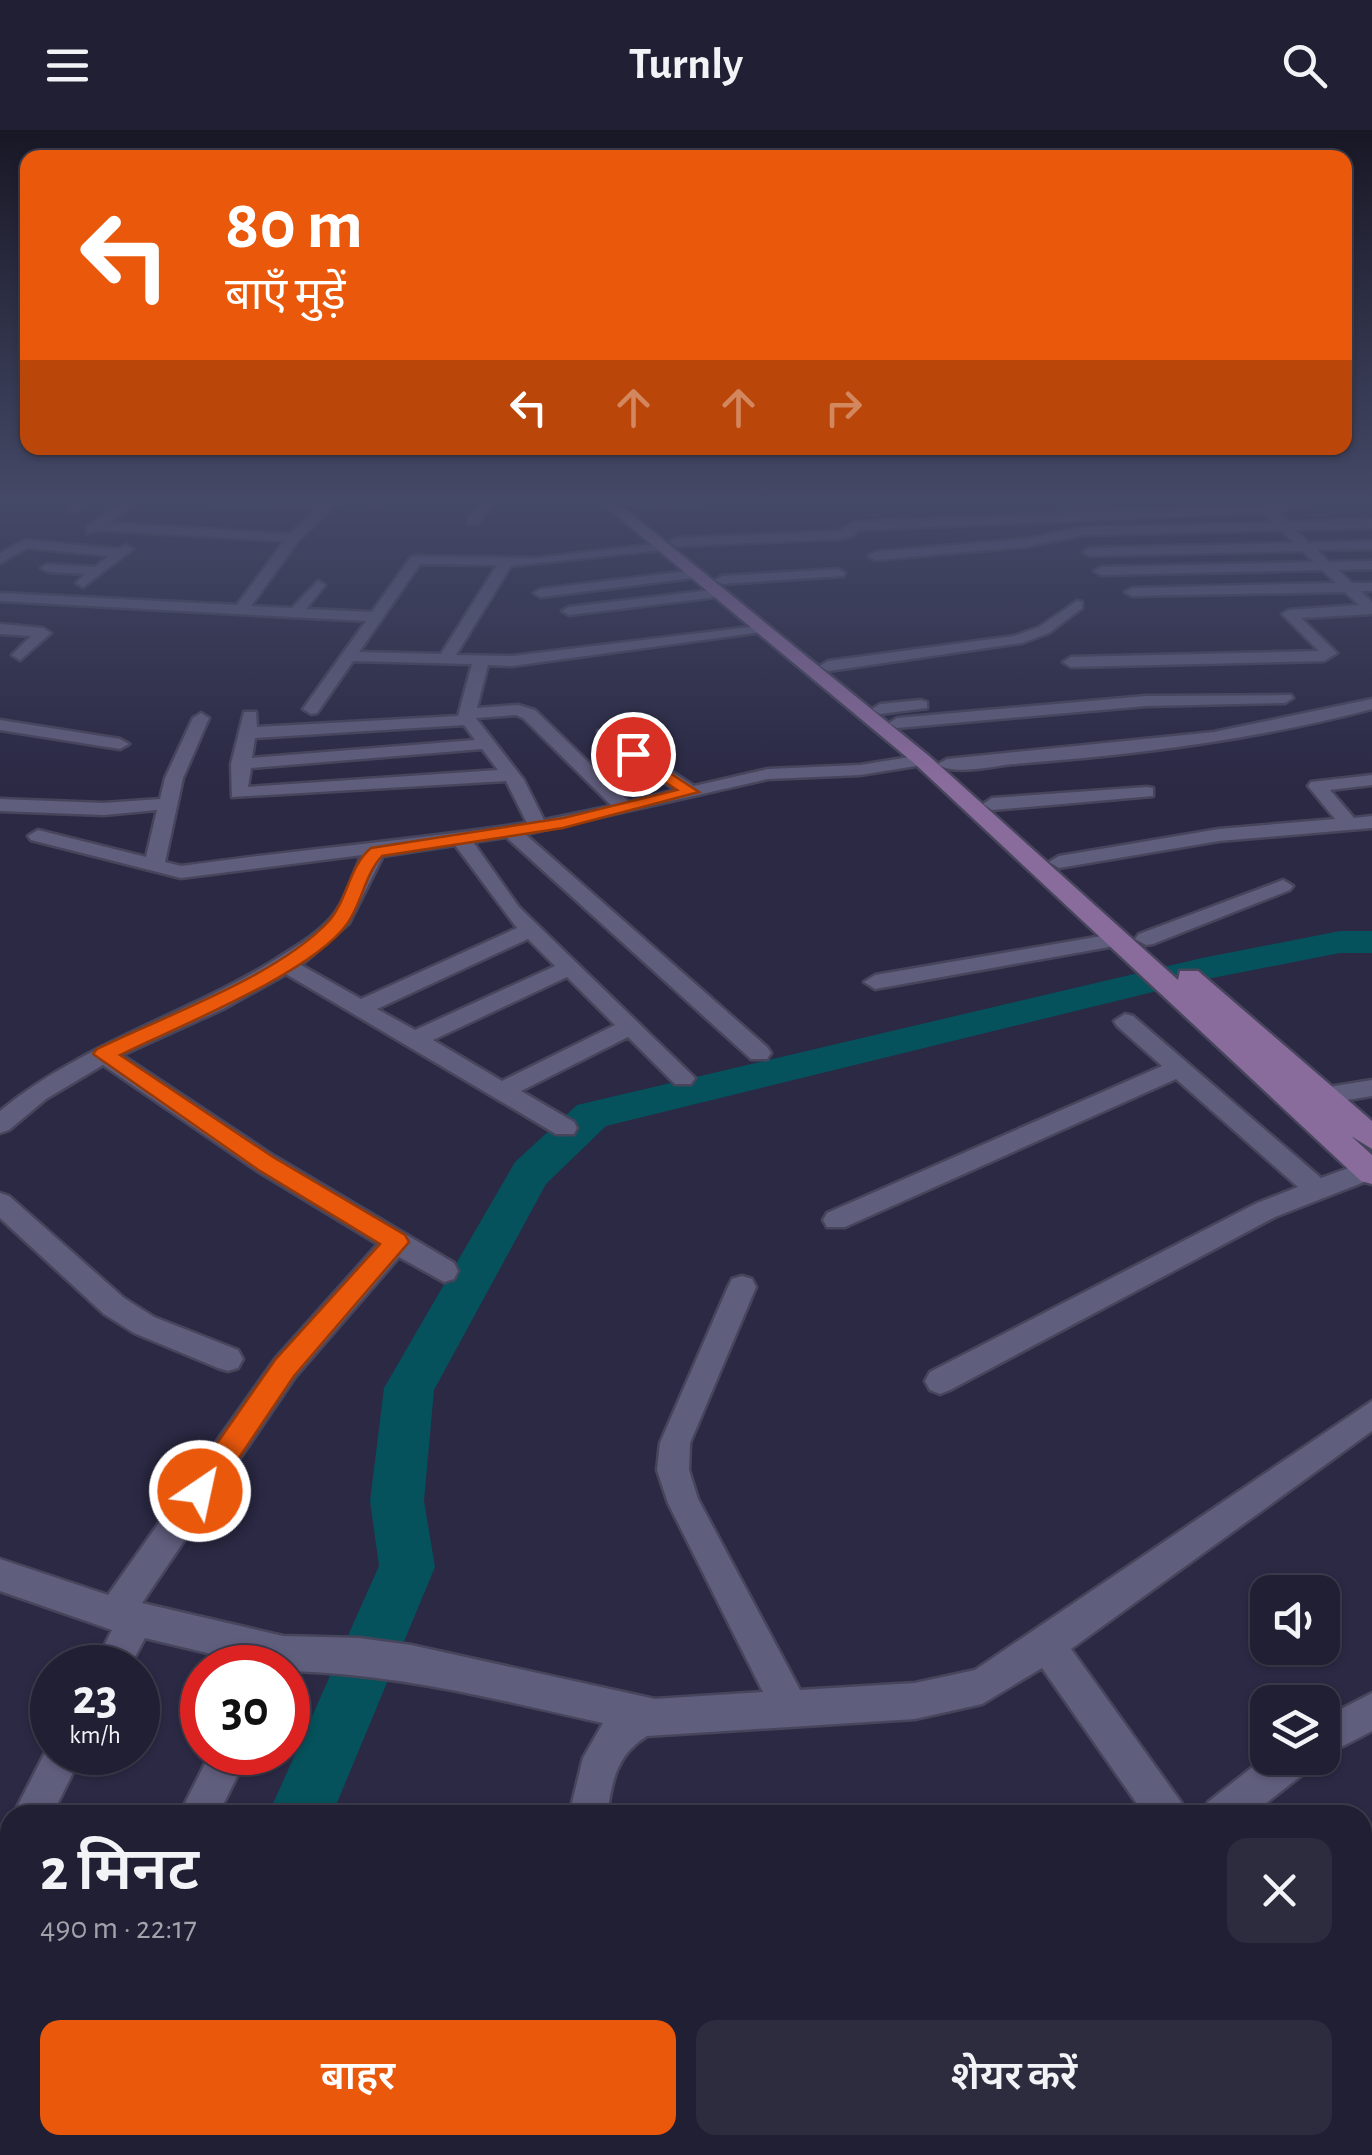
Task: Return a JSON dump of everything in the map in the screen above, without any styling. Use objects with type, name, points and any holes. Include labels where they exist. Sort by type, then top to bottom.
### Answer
[{"type":"main road","points":[[728,594],[762,628],[922,760],[1119,938],[1150,950]]},
{"type":"main road","points":[[730,594],[828,666],[1058,862],[1370,1172]]},
{"type":"main road","points":[[1191,992],[1326,1095],[1372,1138]]},
{"type":"street","points":[[241,610],[253,594]]},
{"type":"street","points":[[298,610],[311,594]]},
{"type":"street","points":[[311,709],[392,594]]},
{"type":"street","points":[[445,660],[486,594]]},
{"type":"street","points":[[568,611],[680,594]]},
{"type":"street","points":[[0,597],[375,617]]},
{"type":"street","points":[[828,666],[1017,640],[1044,630],[1076,606]]},
{"type":"street","points":[[1071,662],[1324,656],[1329,653],[1288,614],[1370,608]]},
{"type":"street","points":[[348,656],[536,660],[762,628]]},
{"type":"street","points":[[0,629],[43,633],[20,654]]},
{"type":"street","points":[[466,717],[481,661]]},
{"type":"street","points":[[880,709],[1021,696]]},
{"type":"street","points":[[897,723],[1146,701],[1285,698]]},
{"type":"street","points":[[947,764],[1112,752],[1310,722],[1372,704]]},
{"type":"street","points":[[511,775],[242,794],[235,790],[249,724],[466,717],[518,710],[529,714],[624,808]]},
{"type":"street","points":[[466,717],[511,775],[538,827]]},
{"type":"street","points":[[154,866],[176,771],[201,718]]},
{"type":"street","points":[[0,724],[120,744]]},
{"type":"street","points":[[604,734],[691,792]]},
{"type":"street","points":[[240,764],[486,744]]},
{"type":"street","points":[[213,886],[460,838],[538,827],[768,774],[860,770],[922,760]]},
{"type":"street","points":[[1372,780],[1317,786],[1347,824],[1372,845]]},
{"type":"street","points":[[992,804],[1147,792]]},
{"type":"street","points":[[0,805],[104,809],[168,804]]},
{"type":"street","points":[[1058,862],[1219,835],[1372,822]]},
{"type":"street","points":[[510,831],[759,1053]]},
{"type":"street","points":[[38,836],[154,866],[195,871],[348,849],[376,855]]},
{"type":"street","points":[[460,838],[512,911],[683,1078]]},
{"type":"street","points":[[0,1124],[84,1063],[284,964],[338,923],[376,855]]},
{"type":"street","points":[[1150,950],[1283,886]]},
{"type":"street","points":[[360,1008],[530,930]]},
{"type":"street","points":[[876,982],[1119,938]]},
{"type":"street","points":[[284,964],[565,1128]]},
{"type":"street","points":[[414,1040],[568,968]]},
{"type":"street","points":[[1125,1020],[1316,1189]]},
{"type":"street","points":[[502,1091],[630,1027]]},
{"type":"street","points":[[104,1054],[265,1163],[444,1271]]},
{"type":"street","points":[[836,1220],[1179,1068]]},
{"type":"street","points":[[1295,1100],[1372,1088]]},
{"type":"street","points":[[940,1380],[1266,1210],[1370,1172]]},
{"type":"street","points":[[0,1203],[114,1306],[144,1324],[228,1359]]},
{"type":"street","points":[[117,1645],[126,1617],[285,1368],[396,1242]]},
{"type":"street","points":[[742,1287],[675,1443],[673,1470],[684,1503],[790,1709]]},
{"type":"street","points":[[590,1805],[605,1745],[619,1730],[642,1718],[915,1702],[982,1686],[1047,1645],[1372,1414]]},
{"type":"street","points":[[0,1574],[126,1617],[226,1645]]},
{"type":"street","points":[[1047,1645],[1161,1805]]},
{"type":"street","points":[[310,1658],[359,1655],[411,1663],[654,1716]]},
{"type":"street","points":[[1340,1729],[1372,1710]]},
{"type":"street","points":[[37,1805],[53,1775]]},
{"type":"street","points":[[203,1805],[219,1775]]},
{"type":"street","points":[[1234,1805],[1272,1775]]},
{"type":"waterway","points":[[304,1805],[407,1567],[397,1501],[409,1388],[530,1173],[592,1115],[1202,969],[1340,942],[1372,942]]},
{"type":"route","points":[[200,1491],[285,1368],[396,1242],[265,1163],[104,1054],[266,976],[304,951],[338,923],[370,857],[377,851],[563,823],[691,792],[633,754]]}]
